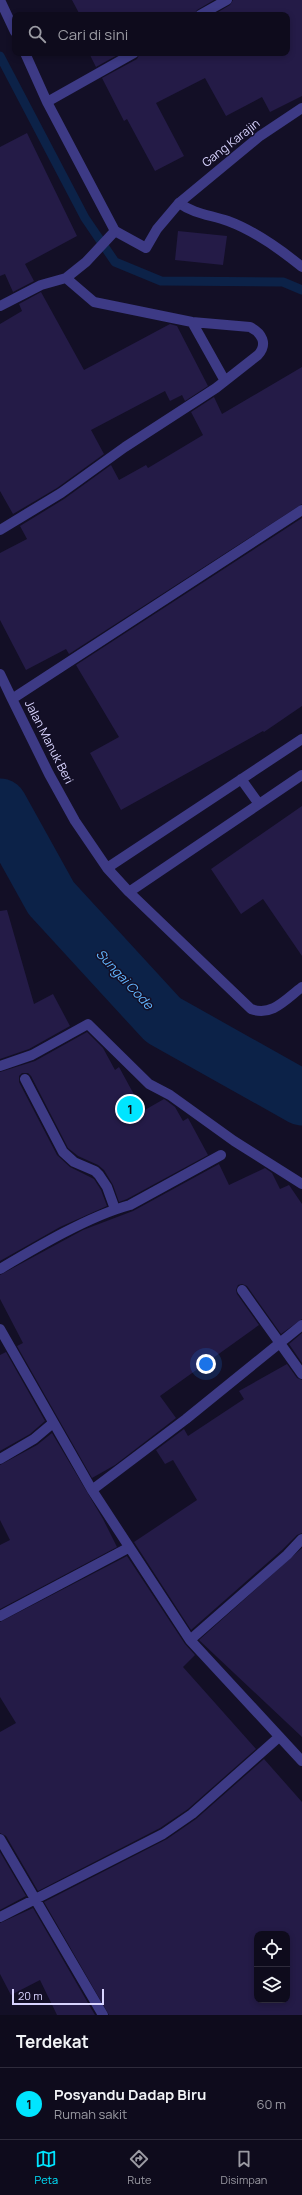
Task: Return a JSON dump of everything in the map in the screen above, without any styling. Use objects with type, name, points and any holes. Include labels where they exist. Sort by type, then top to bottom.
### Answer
[{"type":"street","points":[[0,0],[12,26]]},
{"type":"street","points":[[205,12],[227,0]]},
{"type":"street","points":[[0,306],[41,285],[66,278],[95,253],[115,231],[47,102],[26,56]]},
{"type":"street","points":[[47,102],[129,56]]},
{"type":"street","name":"Gang Karajin","points":[[115,231],[146,248],[157,229],[179,203],[260,136],[302,108]]},
{"type":"street","points":[[179,203],[190,211],[229,221],[270,242],[302,267]]},
{"type":"street","points":[[0,530],[61,493],[125,447],[225,381],[263,349],[264,343],[261,337],[257,331],[250,327],[192,322],[94,302],[66,278]]},
{"type":"street","points":[[192,322],[225,381]]},
{"type":"street","name":"Jalan Manuk Beri","points":[[302,510],[12,699],[49,774],[75,821],[107,868],[129,892],[251,1009],[260,1012],[270,1010],[302,987]]},
{"type":"street","points":[[0,674],[12,699]]},
{"type":"street","points":[[107,868],[302,739]]},
{"type":"street","points":[[129,892],[302,775]]},
{"type":"street","points":[[241,780],[259,804]]},
{"type":"street","points":[[0,1066],[32,1055],[88,1024],[148,1084],[170,1095],[234,1141],[302,1184]]},
{"type":"street","points":[[25,1079],[63,1152],[74,1162],[95,1171],[99,1175],[107,1187],[115,1210]]},
{"type":"street","points":[[0,1269],[33,1250],[115,1210],[130,1205],[221,1155]]},
{"type":"street","points":[[242,1290],[302,1374]]},
{"type":"street","points":[[92,1490],[186,1419],[302,1325]]},
{"type":"street","points":[[0,1329],[92,1490],[128,1548],[190,1640],[302,1761]]},
{"type":"street","points":[[0,1459],[34,1439],[53,1423]]},
{"type":"street","points":[[190,1640],[288,1555],[302,1539]]},
{"type":"street","points":[[0,1616],[128,1548]]},
{"type":"street","points":[[0,1917],[163,1834],[192,1814],[279,1737]]},
{"type":"street","points":[[0,1839],[103,2015]]},
{"type":"building","points":[[72,0],[214,0],[196,12],[78,12]]},
{"type":"building","points":[[233,0],[302,0],[302,96],[270,112],[262,97],[226,116],[205,78],[156,103],[184,156],[155,171],[127,119],[124,121],[102,78],[137,59],[138,56],[290,56],[290,12],[218,12],[230,5]]},
{"type":"building","points":[[90,56],[116,56],[96,67]]},
{"type":"building","points":[[27,133],[77,236],[25,264],[34,281],[13,292],[5,274],[0,276],[0,147]]},
{"type":"building","points":[[178,231],[227,236],[223,265],[175,260]]},
{"type":"building","points":[[41,292],[84,370],[170,324],[177,326],[208,386],[185,401],[182,395],[170,401],[165,391],[91,430],[104,454],[57,488],[13,514],[0,491],[0,324],[22,311],[19,304]]},
{"type":"building","points":[[302,367],[302,504],[69,654],[66,649],[26,670],[0,620],[0,553],[27,539],[20,526],[64,499],[111,465],[119,480],[146,465],[148,468],[203,435],[191,412],[214,397],[222,414]]},
{"type":"building","points":[[302,518],[302,706],[264,732],[263,731],[121,810],[90,753],[119,737],[76,665]]},
{"type":"building","points":[[302,806],[302,956],[263,899],[241,914],[211,869]]},
{"type":"building","points":[[7,910],[34,1004],[53,994],[70,1026],[29,1049],[0,1059],[0,911]]},
{"type":"building","points":[[87,1032],[103,1048],[115,1070],[119,1067],[143,1111],[164,1099],[167,1101],[175,1107],[183,1121],[188,1118],[208,1155],[119,1202],[113,1185],[104,1170],[98,1165],[78,1156],[68,1148],[31,1076],[28,1073],[22,1073],[19,1076],[19,1082],[57,1155],[70,1167],[94,1179],[101,1190],[107,1206],[60,1227],[0,1261],[0,1072],[35,1061]]},
{"type":"building","points":[[219,1164],[229,1185],[265,1168],[272,1173],[280,1189],[289,1185],[302,1204],[302,1319],[281,1334],[247,1286],[242,1284],[238,1285],[236,1290],[237,1294],[259,1325],[160,1396],[176,1418],[115,1465],[92,1478],[17,1346],[23,1343],[0,1299],[0,1275],[83,1230],[133,1211]]},
{"type":"building","points":[[302,1333],[302,1363],[289,1344]]},
{"type":"building","points":[[6,1352],[45,1421],[30,1434],[0,1451],[0,1355]]},
{"type":"building","points":[[287,1364],[297,1378],[302,1380],[302,1533],[297,1535],[191,1630],[134,1542],[197,1500],[173,1460],[165,1464],[156,1450],[184,1429],[188,1436],[244,1399],[239,1391]]},
{"type":"building","points":[[52,1433],[103,1519],[117,1547],[0,1609],[0,1545],[10,1540],[0,1520],[0,1465],[37,1445]]},
{"type":"building","points":[[302,1548],[302,1737],[199,1640]]},
{"type":"building","points":[[127,1556],[185,1644],[195,1655],[183,1667],[256,1749],[188,1809],[160,1828],[38,1891],[6,1836],[0,1833],[0,1732],[16,1723],[0,1697],[0,1622]]},
{"type":"building","points":[[264,1759],[302,1802],[302,2015],[109,2015],[44,1902],[167,1839],[196,1819]]},
{"type":"building","points":[[0,1852],[26,1896],[0,1910]]},
{"type":"building","points":[[33,1908],[95,2015],[57,2015],[40,1980],[11,1995],[0,1974],[0,1923]]},
{"type":"waterway","points":[[0,56],[85,218],[115,262],[161,281],[283,282],[302,290]]},
{"type":"waterway","name":"Sungai Code","points":[[0,806],[51,898],[163,1020],[302,1098]]},
{"type":"place","name":"Posyandu Dadap Biru","points":[[130,1109]]}]
